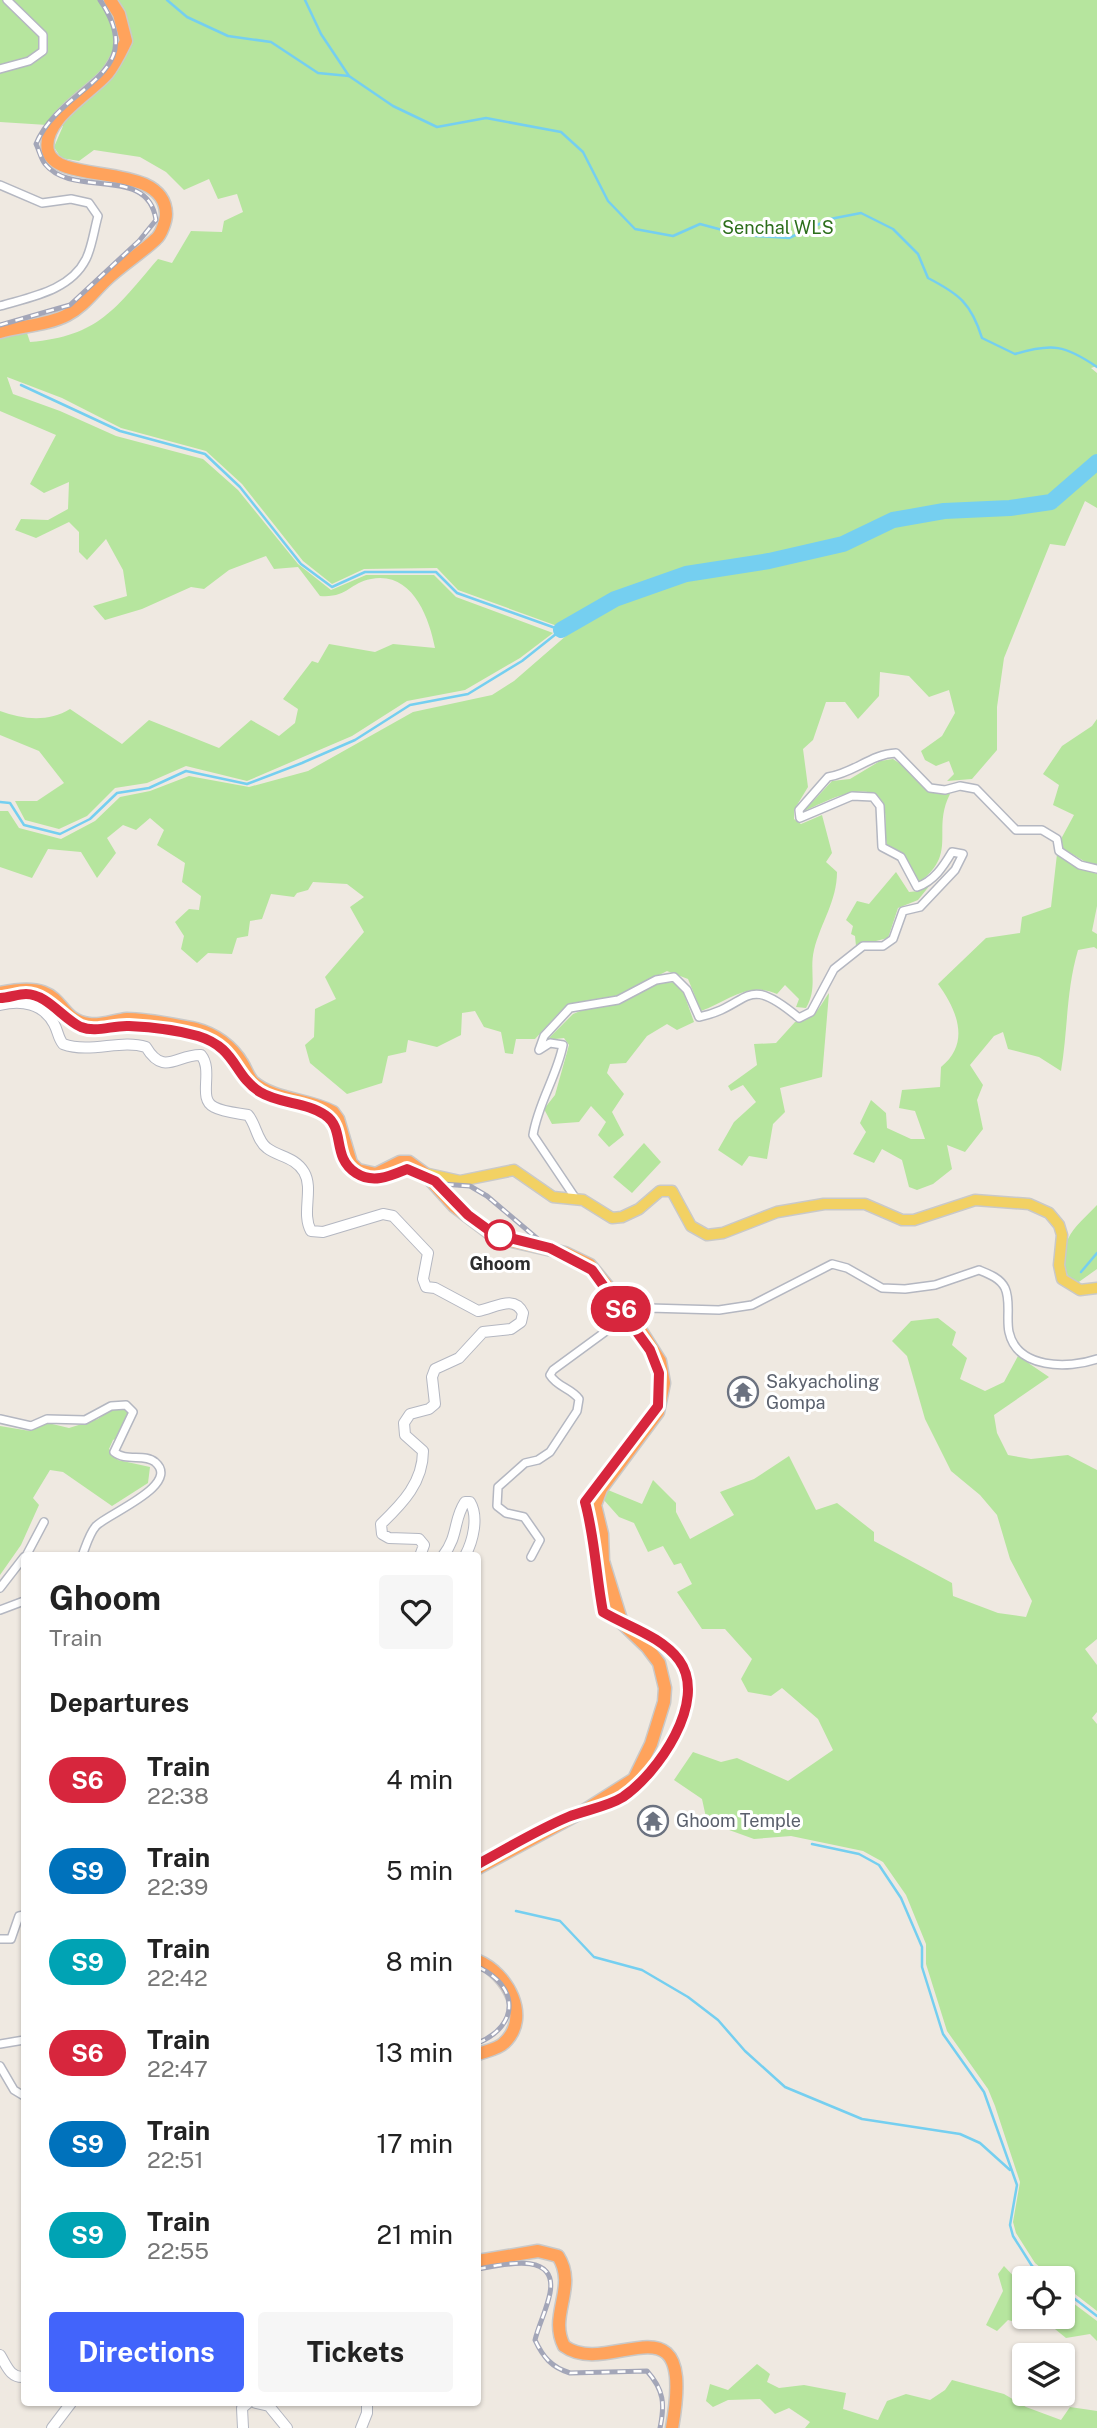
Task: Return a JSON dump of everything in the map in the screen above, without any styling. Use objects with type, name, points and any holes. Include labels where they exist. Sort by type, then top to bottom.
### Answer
[{"type":"highway","points":[[0,332],[65,316],[159,237],[166,214],[159,194],[138,181],[58,164],[48,153],[48,138],[52,128],[86,90],[105,77],[126,41],[119,14],[110,0]]},
{"type":"highway","points":[[0,993],[24,988],[49,993],[75,1018],[91,1025],[128,1019],[197,1030],[215,1036],[241,1060],[252,1081],[270,1091],[333,1112],[338,1119],[351,1163],[358,1170],[376,1174],[400,1162],[409,1162],[424,1173],[454,1206],[495,1237],[565,1252],[590,1265],[660,1361],[663,1397],[658,1412],[601,1489],[595,1505],[602,1534],[603,1562],[622,1623],[659,1663],[664,1703],[651,1744],[634,1779],[582,1812],[481,1866]]},
{"type":"highway","points":[[481,1963],[502,1977],[517,2009],[513,2030],[503,2045],[481,2052]]},
{"type":"highway","points":[[481,2260],[538,2251],[558,2256],[567,2278],[559,2329],[564,2346],[580,2353],[645,2347],[663,2353],[674,2367],[677,2380],[672,2428]]},
{"type":"main road","points":[[0,1005],[24,1003],[38,1006],[55,1024],[63,1044],[72,1048],[105,1049],[135,1044],[146,1047],[153,1058],[161,1062],[201,1055],[209,1073],[205,1094],[208,1104],[248,1115],[267,1149],[288,1157],[304,1172],[307,1185],[306,1222],[311,1231],[323,1232],[383,1214],[393,1216],[428,1253],[423,1279],[426,1287],[435,1288],[478,1311],[511,1301],[519,1305],[523,1312],[521,1322],[511,1329],[483,1332],[459,1358],[435,1369],[432,1377],[435,1404],[429,1409],[410,1414],[404,1423],[405,1435],[423,1451],[423,1468],[410,1494],[381,1524],[382,1534],[389,1538],[419,1539],[424,1545],[421,1552]]},
{"type":"main road","points":[[424,1173],[460,1181],[514,1170],[553,1197],[576,1199],[612,1218],[622,1217],[639,1209],[660,1191],[672,1191],[691,1226],[707,1235],[723,1233],[778,1212],[824,1204],[865,1204],[902,1220],[914,1220],[975,1200],[1029,1204],[1048,1213],[1059,1224],[1062,1235],[1059,1265],[1062,1279],[1080,1290],[1097,1288]]},
{"type":"main road","points":[[446,1552],[454,1541],[460,1510],[465,1502],[470,1502],[475,1509],[475,1522],[467,1552]]},
{"type":"main road","points":[[0,2355],[11,2373],[21,2376]]},
{"type":"main road","points":[[52,2428],[69,2406]]},
{"type":"main road","points":[[243,2428],[242,2408],[244,2406]]},
{"type":"main road","points":[[269,2406],[287,2428]]},
{"type":"main road","points":[[360,2428],[367,2413],[367,2406]]},
{"type":"street","points":[[0,69],[29,61],[43,51],[43,35],[7,0]]},
{"type":"street","points":[[0,186],[42,203],[71,199],[89,202],[98,216],[85,260],[72,275],[50,292],[0,306]]},
{"type":"street","points":[[576,1199],[533,1135],[537,1115],[547,1098],[563,1045],[550,1043],[538,1050],[544,1036],[570,1008],[618,1000],[656,980],[674,977],[687,990],[699,1017],[712,1015],[742,997],[758,993],[778,999],[799,1018],[811,1012],[834,969],[863,946],[883,947],[893,939],[903,911],[920,907],[955,870],[963,854],[952,852],[935,876],[917,887],[901,857],[882,847],[880,806],[873,797],[852,796],[800,818],[799,810],[828,777],[842,775],[880,754],[895,753],[930,788],[945,790],[960,786],[976,789],[1016,830],[1042,830],[1057,839],[1059,851],[1080,865],[1097,869]]},
{"type":"street","points":[[531,1557],[540,1540],[524,1517],[506,1513],[498,1506],[498,1487],[525,1463],[538,1460],[550,1452],[577,1411],[579,1399],[574,1392],[553,1381],[550,1375],[553,1370],[627,1316],[649,1308],[719,1310],[752,1305],[832,1264],[847,1268],[882,1287],[905,1289],[935,1285],[979,1270],[997,1278],[1005,1287],[1008,1330],[1013,1343],[1033,1358],[1053,1367],[1071,1366],[1097,1359]]},
{"type":"street","points":[[0,1419],[31,1426],[47,1419],[85,1420],[111,1406],[126,1405],[133,1412],[114,1452],[121,1458],[153,1460],[158,1465],[161,1477],[157,1485],[142,1497],[106,1517],[94,1528],[84,1552]]},
{"type":"street","points":[[28,1552],[44,1522]]},
{"type":"street","points":[[0,1588],[21,1562]]},
{"type":"street","points":[[0,1610],[21,1602]]},
{"type":"street","points":[[0,1939],[11,1939],[21,1916]]},
{"type":"street","points":[[0,2044],[21,2040]]},
{"type":"street","points":[[0,2066],[14,2090],[21,2094]]},
{"type":"green space","name":"Senchal WLS","points":[[0,0],[1097,0],[1097,366],[1091,368],[1097,373],[1097,459],[1048,501],[941,507],[892,515],[842,541],[686,569],[612,596],[560,627],[458,590],[437,568],[364,569],[332,584],[303,561],[242,484],[206,451],[121,428],[62,398],[7,377],[13,394],[116,436],[203,459],[238,490],[298,564],[331,590],[366,575],[434,575],[456,597],[553,633],[520,658],[465,690],[407,701],[352,736],[247,781],[186,766],[147,783],[115,788],[87,816],[59,829],[25,820],[15,801],[37,801],[64,783],[39,751],[0,735],[0,711],[18,716],[45,718],[70,709],[122,744],[149,720],[219,748],[251,720],[279,736],[295,723],[298,709],[283,699],[312,661],[318,663],[329,644],[375,652],[393,644],[435,648],[423,610],[408,589],[397,582],[385,578],[371,579],[337,595],[320,596],[298,567],[274,569],[266,556],[229,570],[204,589],[191,587],[142,609],[105,620],[93,606],[127,596],[123,570],[106,539],[87,560],[79,552],[79,532],[69,522],[36,538],[15,530],[21,519],[48,520],[68,509],[69,482],[44,493],[30,484],[56,435],[0,411],[0,337],[27,333],[30,342],[73,334],[89,326],[117,306],[158,259],[172,263],[191,231],[222,232],[224,221],[243,212],[237,194],[218,199],[209,179],[184,190],[166,172],[140,157],[94,150],[79,161],[61,158],[54,147],[63,126],[0,122]]},
{"type":"green space","points":[[1097,469],[1097,508],[1085,501],[1065,546],[1050,544],[1004,658],[997,707],[997,750],[972,779],[947,781],[954,774],[949,761],[936,766],[925,760],[921,751],[942,736],[955,713],[949,690],[929,697],[909,676],[880,672],[879,696],[858,719],[845,702],[826,702],[813,740],[803,749],[808,787],[794,810],[794,819],[801,824],[822,815],[832,853],[826,862],[837,872],[832,902],[814,950],[812,993],[806,1008],[796,1007],[799,999],[785,985],[777,994],[747,991],[701,1011],[688,979],[667,971],[616,997],[571,1004],[535,1039],[516,1039],[513,1054],[505,1053],[501,1032],[484,1027],[475,1011],[462,1013],[461,1035],[437,1047],[408,1040],[406,1052],[388,1056],[382,1083],[347,1094],[310,1063],[305,1045],[314,1037],[315,1009],[336,999],[325,977],[364,932],[350,907],[364,897],[347,884],[313,882],[308,890],[297,893],[294,897],[271,894],[262,919],[250,921],[248,936],[237,938],[232,954],[208,953],[197,963],[181,949],[184,936],[175,922],[189,909],[199,910],[201,896],[182,882],[185,863],[157,845],[164,830],[150,818],[136,830],[123,825],[107,838],[116,853],[97,878],[81,852],[48,849],[32,878],[0,867],[0,811],[8,811],[19,828],[61,839],[95,821],[120,797],[150,791],[189,776],[249,787],[308,771],[413,712],[492,695],[514,681],[567,635],[618,604],[687,579],[770,566],[845,548],[895,525],[946,516],[1011,513],[1057,507]]},
{"type":"green space","points":[[1097,719],[1097,866],[1094,867],[1062,848],[1061,839],[1074,815],[1053,805],[1059,785],[1043,774],[1062,746],[1092,726]]},
{"type":"green space","points":[[893,759],[926,786],[950,794],[945,807],[938,862],[918,883],[898,852],[887,845],[884,806],[878,797],[870,792],[846,794],[803,812],[832,781],[850,779],[880,761]]},
{"type":"green space","points":[[1057,854],[1079,868],[1097,874],[1097,906],[1092,931],[1097,934],[1097,949],[1094,947],[1078,950],[1071,980],[1061,1071],[1039,1057],[1008,1049],[1003,1032],[994,1036],[970,1065],[983,1085],[977,1100],[983,1129],[965,1152],[947,1145],[952,1169],[933,1184],[917,1190],[909,1187],[902,1160],[882,1149],[874,1163],[853,1154],[866,1132],[860,1123],[871,1100],[886,1113],[887,1128],[911,1139],[925,1139],[915,1111],[899,1108],[902,1090],[940,1087],[941,1067],[956,1048],[958,1026],[955,1015],[938,984],[986,938],[1020,933],[1022,917],[1051,907]]},
{"type":"green space","points":[[896,872],[909,892],[919,891],[930,885],[918,900],[898,908],[888,938],[856,946],[855,936],[851,934],[853,926],[846,920],[857,901],[869,904]]},
{"type":"green space","points":[[674,982],[683,991],[694,1022],[677,1030],[667,1024],[647,1036],[626,1063],[610,1064],[607,1073],[624,1094],[612,1112],[624,1135],[609,1147],[598,1135],[606,1122],[591,1106],[579,1122],[552,1124],[544,1109],[555,1095],[569,1045],[564,1038],[547,1040],[573,1014],[585,1009],[620,1004],[657,984]]},
{"type":"green space","points":[[829,993],[822,1077],[780,1088],[785,1112],[773,1124],[767,1159],[749,1156],[742,1166],[718,1150],[734,1122],[756,1102],[743,1085],[731,1091],[728,1086],[757,1065],[754,1044],[776,1043],[795,1022],[811,1017]]},
{"type":"green space","points":[[644,1143],[661,1162],[632,1193],[613,1177]]},
{"type":"green space","points":[[1097,1205],[1097,1269],[1076,1284],[1065,1270],[1066,1245],[1073,1230]]},
{"type":"green space","points":[[938,1318],[956,1332],[952,1345],[967,1358],[960,1379],[985,1391],[1004,1382],[1018,1356],[1049,1377],[994,1415],[997,1433],[1008,1455],[1031,1459],[1068,1455],[1097,1470],[1097,1639],[1085,1649],[1097,1665],[1097,1712],[1092,1718],[1097,1724],[1097,2311],[1075,2294],[1075,2266],[1039,2266],[1016,2233],[1013,2222],[1020,2182],[995,2106],[988,2089],[947,2031],[926,1964],[926,1944],[906,1895],[883,1862],[863,1851],[791,1836],[754,1839],[707,1822],[702,1799],[674,1780],[693,1752],[721,1762],[737,1758],[788,1781],[833,1750],[818,1719],[782,1688],[771,1696],[748,1692],[741,1679],[752,1659],[725,1629],[702,1629],[677,1592],[692,1584],[681,1563],[674,1565],[663,1546],[648,1552],[634,1523],[619,1517],[603,1499],[608,1490],[642,1504],[653,1480],[676,1503],[676,1512],[690,1539],[734,1515],[720,1492],[754,1479],[789,1456],[816,1510],[837,1503],[874,1532],[874,1541],[952,1583],[953,1596],[998,1613],[1026,1617],[1032,1601],[1010,1559],[997,1515],[980,1495],[951,1471],[925,1419],[907,1356],[892,1341],[911,1321]]},
{"type":"green space","points":[[124,1407],[129,1415],[120,1437],[113,1440],[109,1449],[118,1460],[150,1467],[148,1483],[112,1506],[63,1472],[50,1470],[33,1498],[39,1505],[21,1545],[0,1575],[0,1426],[30,1431],[48,1423],[69,1428],[98,1419],[111,1409]]},
{"type":"green space","points":[[1004,2266],[1012,2274],[1012,2321],[1008,2320],[997,2331],[986,2325],[1003,2291],[998,2274]]},
{"type":"green space","points":[[1075,2304],[1097,2321],[1097,2341],[1090,2334],[1066,2338],[1055,2329],[1075,2329]]},
{"type":"green space","points":[[757,2364],[770,2374],[767,2382],[779,2388],[804,2385],[846,2393],[843,2409],[878,2420],[887,2401],[906,2394],[930,2400],[945,2390],[952,2380],[1004,2394],[1012,2399],[1012,2406],[1024,2406],[1061,2420],[1070,2407],[1097,2411],[1097,2428],[805,2428],[810,2422],[789,2408],[775,2414],[760,2399],[728,2400],[713,2407],[706,2401],[710,2384],[728,2390]]},
{"type":"waterway","points":[[167,0],[187,17],[228,36],[271,42],[318,73],[349,76]]},
{"type":"waterway","points":[[305,0],[321,34],[349,76],[393,106],[437,127],[486,118],[561,132],[583,152],[608,201],[635,229],[673,236],[700,224],[741,235],[789,238],[830,219],[861,213],[893,229],[918,254],[928,278],[948,289],[968,308],[982,338],[1015,354],[1049,347],[1067,350],[1097,367]]},
{"type":"waterway","points":[[21,385],[120,431],[205,454],[240,487],[301,564],[332,587],[365,572],[436,572],[457,593],[561,630]]},
{"type":"waterway","points":[[561,630],[615,599],[686,574],[769,561],[843,544],[893,520],[944,511],[1010,508],[1051,502],[1097,462]]},
{"type":"waterway","points":[[0,802],[10,803],[24,825],[60,834],[90,819],[117,793],[149,788],[186,771],[247,784],[355,740],[410,705],[468,694],[522,661],[561,630]]},
{"type":"waterway","points":[[1081,1272],[1097,1253]]},
{"type":"waterway","points":[[812,1844],[859,1854],[879,1865],[901,1898],[922,1947],[922,1967],[943,2034],[984,2092],[1017,2185],[1010,2225],[1013,2236],[1032,2266]]},
{"type":"waterway","points":[[516,1911],[560,1921],[594,1957],[642,1970],[688,1997],[718,2020],[745,2051],[785,2087],[862,2119],[960,2134],[980,2143],[1010,2170]]},
{"type":"waterway","points":[[1075,2299],[1097,2316]]},
{"type":"railway","points":[[0,325],[70,305],[139,241],[156,220],[150,203],[139,193],[125,187],[73,180],[57,174],[42,160],[36,144],[48,124],[109,64],[115,47],[113,26],[100,0]]},
{"type":"railway","points":[[0,998],[34,995],[87,1029],[123,1026],[155,1028],[211,1041],[228,1055],[244,1078],[260,1092],[325,1115],[335,1128],[344,1160],[356,1174],[375,1178],[407,1169],[442,1184],[470,1186],[487,1196],[546,1246],[592,1270],[650,1350],[658,1373],[658,1406],[585,1502],[603,1612],[654,1638],[679,1660],[687,1677],[688,1695],[683,1715],[664,1754],[650,1772],[623,1797],[556,1822],[481,1862]]},
{"type":"railway","points":[[435,1181],[468,1215],[494,1234],[539,1244]]},
{"type":"railway","points":[[481,1969],[501,1984],[509,2005],[501,2026],[481,2041]]},
{"type":"railway","points":[[481,2268],[526,2263],[537,2265],[545,2271],[550,2279],[550,2293],[535,2340],[545,2356],[558,2368],[570,2373],[647,2371],[662,2398],[660,2428]]},
{"type":"train","name":"S6","points":[[0,998],[26,994],[36,996],[71,1021],[92,1030],[140,1027],[198,1037],[223,1048],[230,1054],[249,1084],[261,1093],[325,1114],[337,1131],[340,1155],[354,1172],[365,1178],[380,1179],[407,1169],[428,1177],[468,1215],[494,1234],[559,1251],[592,1270],[650,1350],[659,1373],[658,1406],[585,1502],[595,1538],[596,1574],[603,1612],[652,1637],[679,1661],[688,1684],[683,1720],[656,1767],[622,1797],[569,1817],[481,1862]]},
{"type":"place","name":"Ghoom","points":[[500,1235]]},
{"type":"place","name":"Sakyacholing Gompa","points":[[743,1392]]},
{"type":"place","name":"Ghoom Temple","points":[[653,1821]]}]
